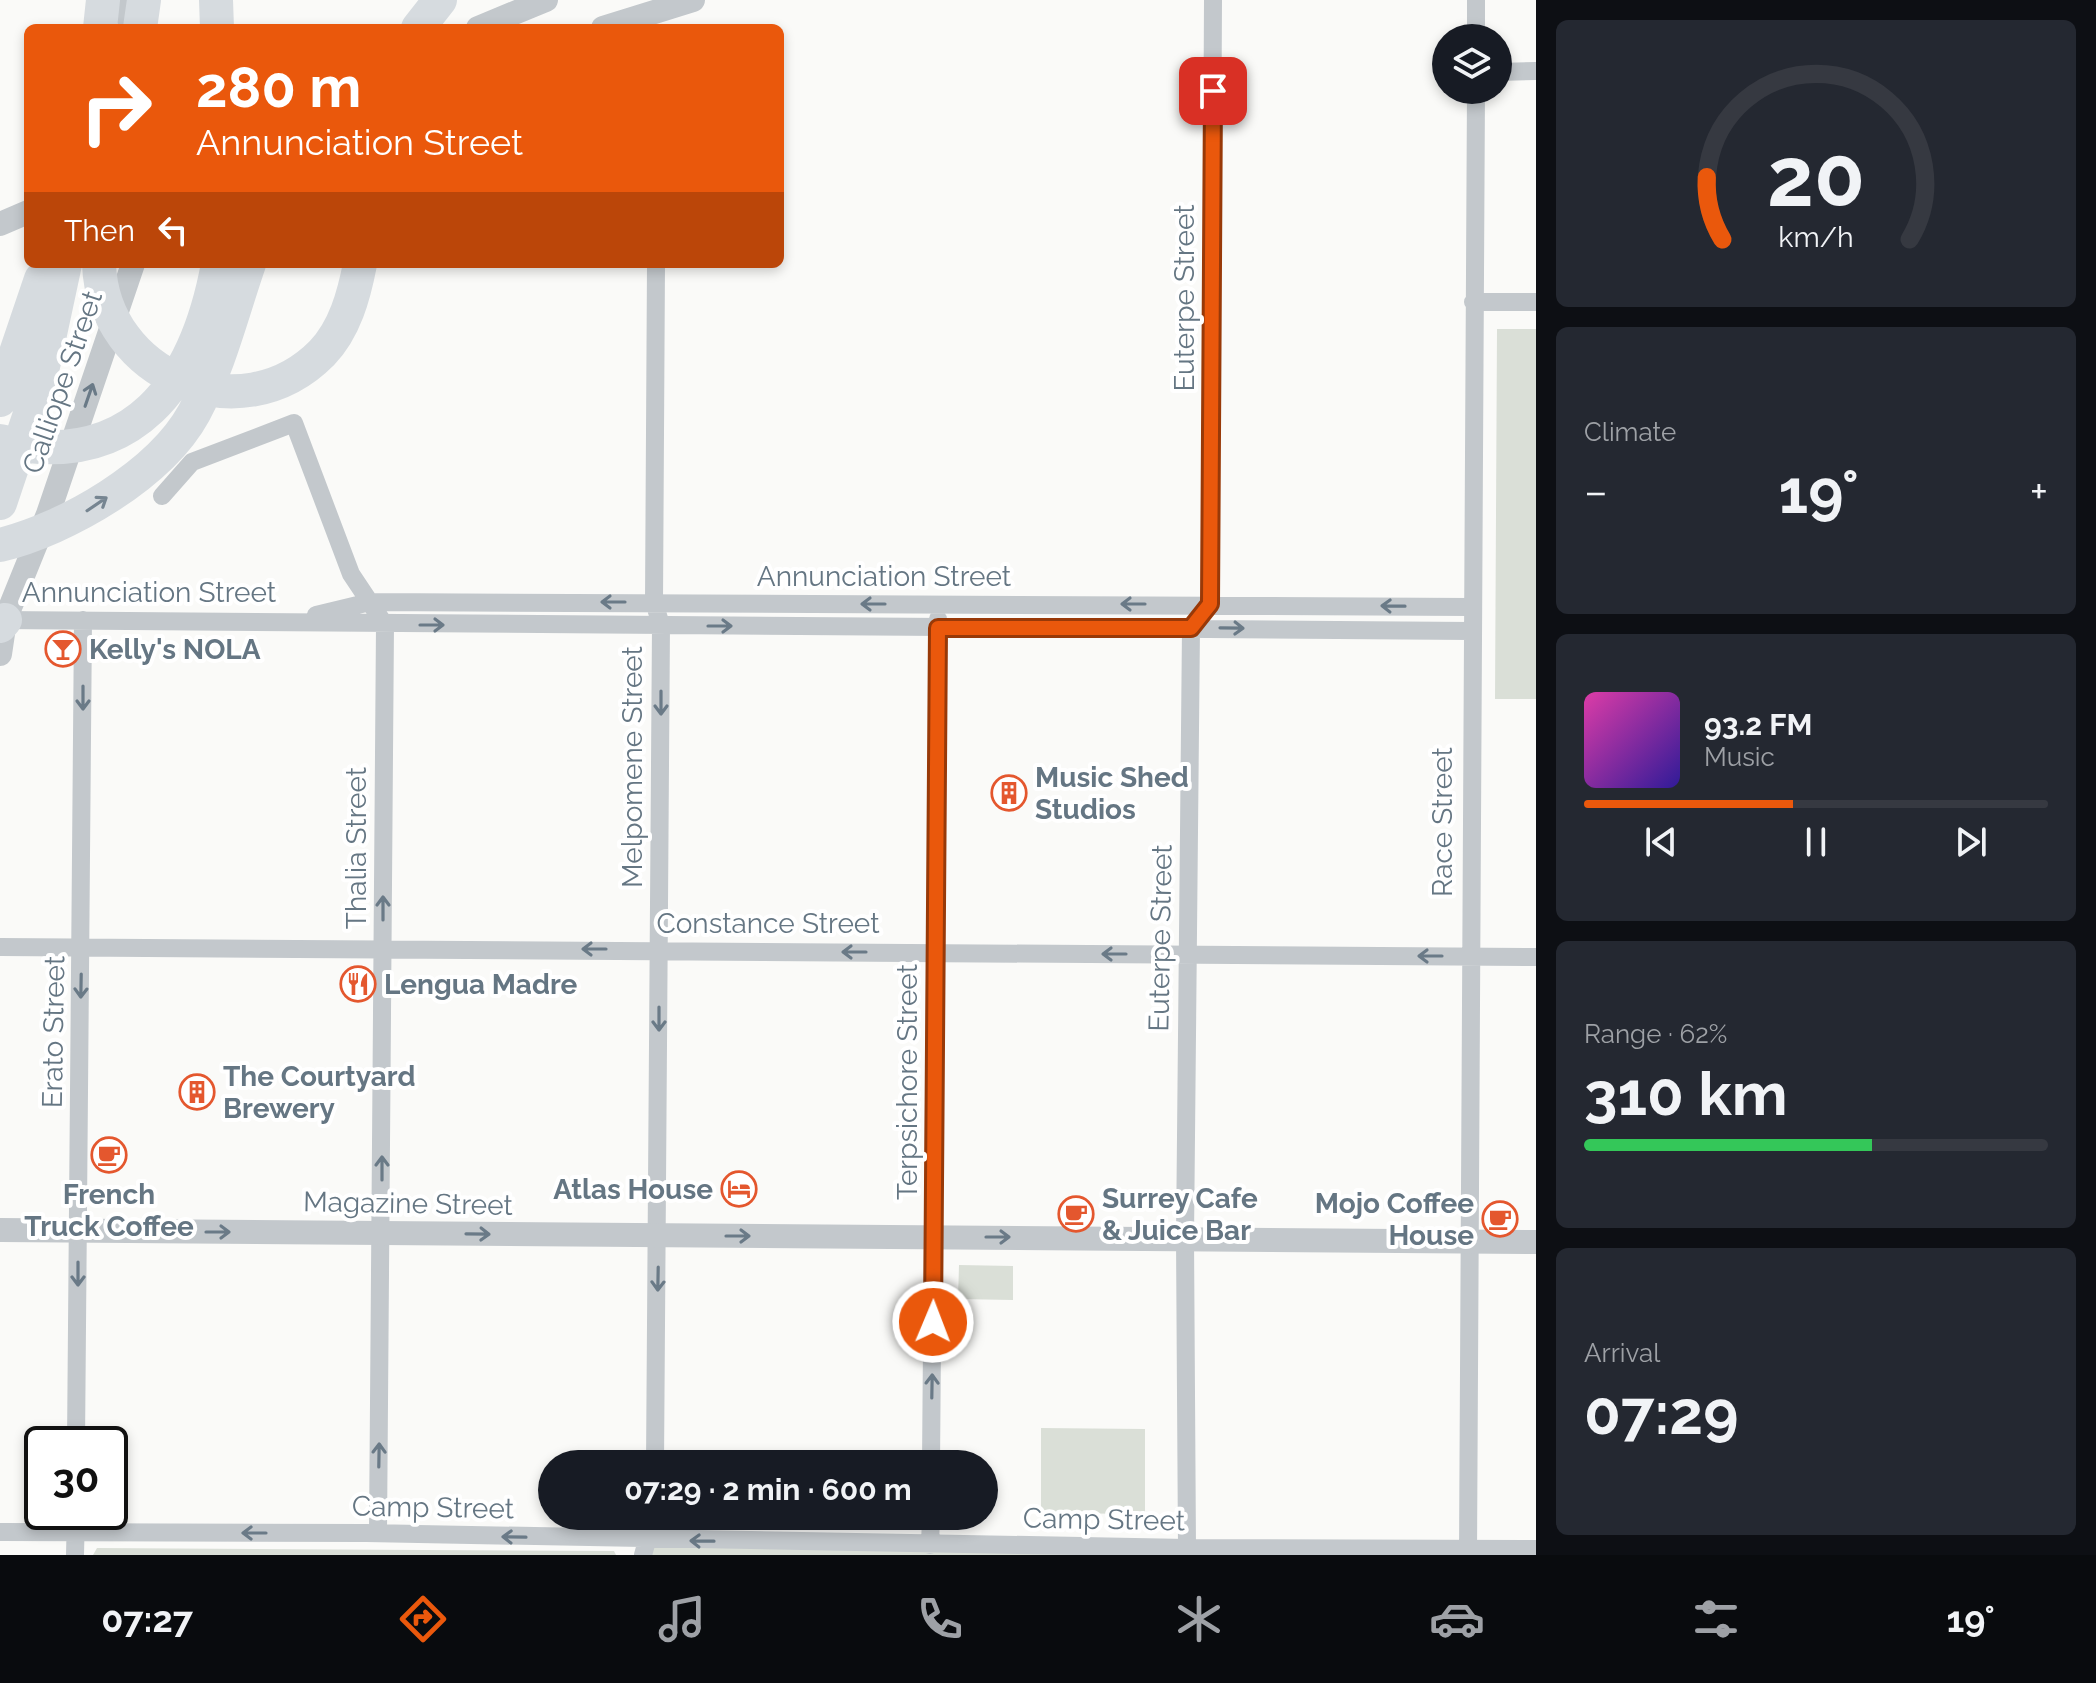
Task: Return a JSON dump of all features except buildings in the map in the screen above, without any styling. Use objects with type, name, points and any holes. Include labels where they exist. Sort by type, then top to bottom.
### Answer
[{"type":"highway","points":[[100,24],[103,0]]},
{"type":"highway","points":[[141,24],[144,0]]},
{"type":"highway","points":[[216,0],[217,24]]},
{"type":"highway","points":[[421,24],[440,0]]},
{"type":"highway","points":[[0,400],[44,268]]},
{"type":"highway","points":[[0,503],[38,390],[64,268]]},
{"type":"highway","points":[[100,268],[104,298],[114,322],[143,361],[190,387],[227,392],[259,389],[283,380],[322,352],[346,315],[359,268]]},
{"type":"highway","points":[[0,441],[51,449],[84,445],[139,420],[173,387],[190,359],[205,319],[217,268]]},
{"type":"highway","points":[[230,318],[231,268]]},
{"type":"highway","points":[[0,545],[92,509],[140,472],[192,417],[206,390],[248,268]]},
{"type":"street","points":[[121,0],[130,24]]},
{"type":"street","points":[[488,24],[546,0]]},
{"type":"street","points":[[633,24],[656,21],[693,0]]},
{"type":"street","name":"Euterpe Street","points":[[1210,604],[1213,0]]},
{"type":"street","points":[[1476,0],[1476,24]]},
{"type":"street","points":[[1512,72],[1536,71]]},
{"type":"street","name":"Race Street","points":[[1468,1552],[1476,104]]},
{"type":"street","points":[[0,224],[24,214]]},
{"type":"street","name":"Calliope Street","points":[[0,654],[2,622],[48,514],[132,268]]},
{"type":"street","name":"Melpomene Street","points":[[655,1450],[661,625],[654,602],[656,268]]},
{"type":"street","points":[[1473,302],[1536,302]]},
{"type":"street","points":[[162,496],[192,462],[294,423],[351,574],[385,625]]},
{"type":"street","name":"Annunciation Street","points":[[299,619],[370,602],[1471,607]]},
{"type":"street","name":"Terpsichore Street","points":[[931,1450],[938,604]]},
{"type":"street","points":[[1191,628],[1210,604]]},
{"type":"street","name":"Annunciation Street","points":[[2,622],[299,619],[385,625],[1471,631]]},
{"type":"street","name":"Erato Street","points":[[76,1426],[83,620]]},
{"type":"street","name":"Thalia Street","points":[[378,1533],[385,625]]},
{"type":"street","name":"Euterpe Street","points":[[1187,1548],[1185,1238],[1191,628]]},
{"type":"street","name":"Constance Street","points":[[0,947],[1536,957]]},
{"type":"street","name":"Magazine Street","points":[[0,1230],[1536,1242]]},
{"type":"street","points":[[930,1545],[931,1530]]},
{"type":"street","points":[[75,1555],[76,1531]]},
{"type":"street","name":"Camp Street","points":[[0,1532],[378,1533],[625,1547],[930,1545],[1468,1552],[1536,1549]]},
{"type":"shaded area","points":[[1497,329],[1536,329],[1536,699],[1495,699]]},
{"type":"shaded area","points":[[959,1265],[1013,1266],[1013,1300],[958,1299]]},
{"type":"shaded area","points":[[1041,1428],[1145,1429],[1145,1514],[1041,1513]]},
{"type":"shaded area","points":[[648,1540],[1468,1555],[643,1555]]},
{"type":"shaded area","points":[[97,1548],[614,1551],[616,1555],[93,1555]]},
{"type":"place","name":"Kelly's NOLA","points":[[63,649]]},
{"type":"place","name":"Music Shed Studios","points":[[1009,793]]},
{"type":"place","name":"Lengua Madre","points":[[358,984]]},
{"type":"place","name":"The Courtyard Brewery","points":[[197,1092]]},
{"type":"place","name":"French Truck Coffee","points":[[109,1155]]},
{"type":"place","name":"Atlas House","points":[[739,1189]]},
{"type":"place","name":"Surrey Cafe & Juice Bar","points":[[1076,1214]]},
{"type":"place","name":"Mojo Coffee House","points":[[1500,1219]]},
{"type":"route","points":[[933,1322],[938,628],[1191,628],[1210,604],[1213,91]]}]
